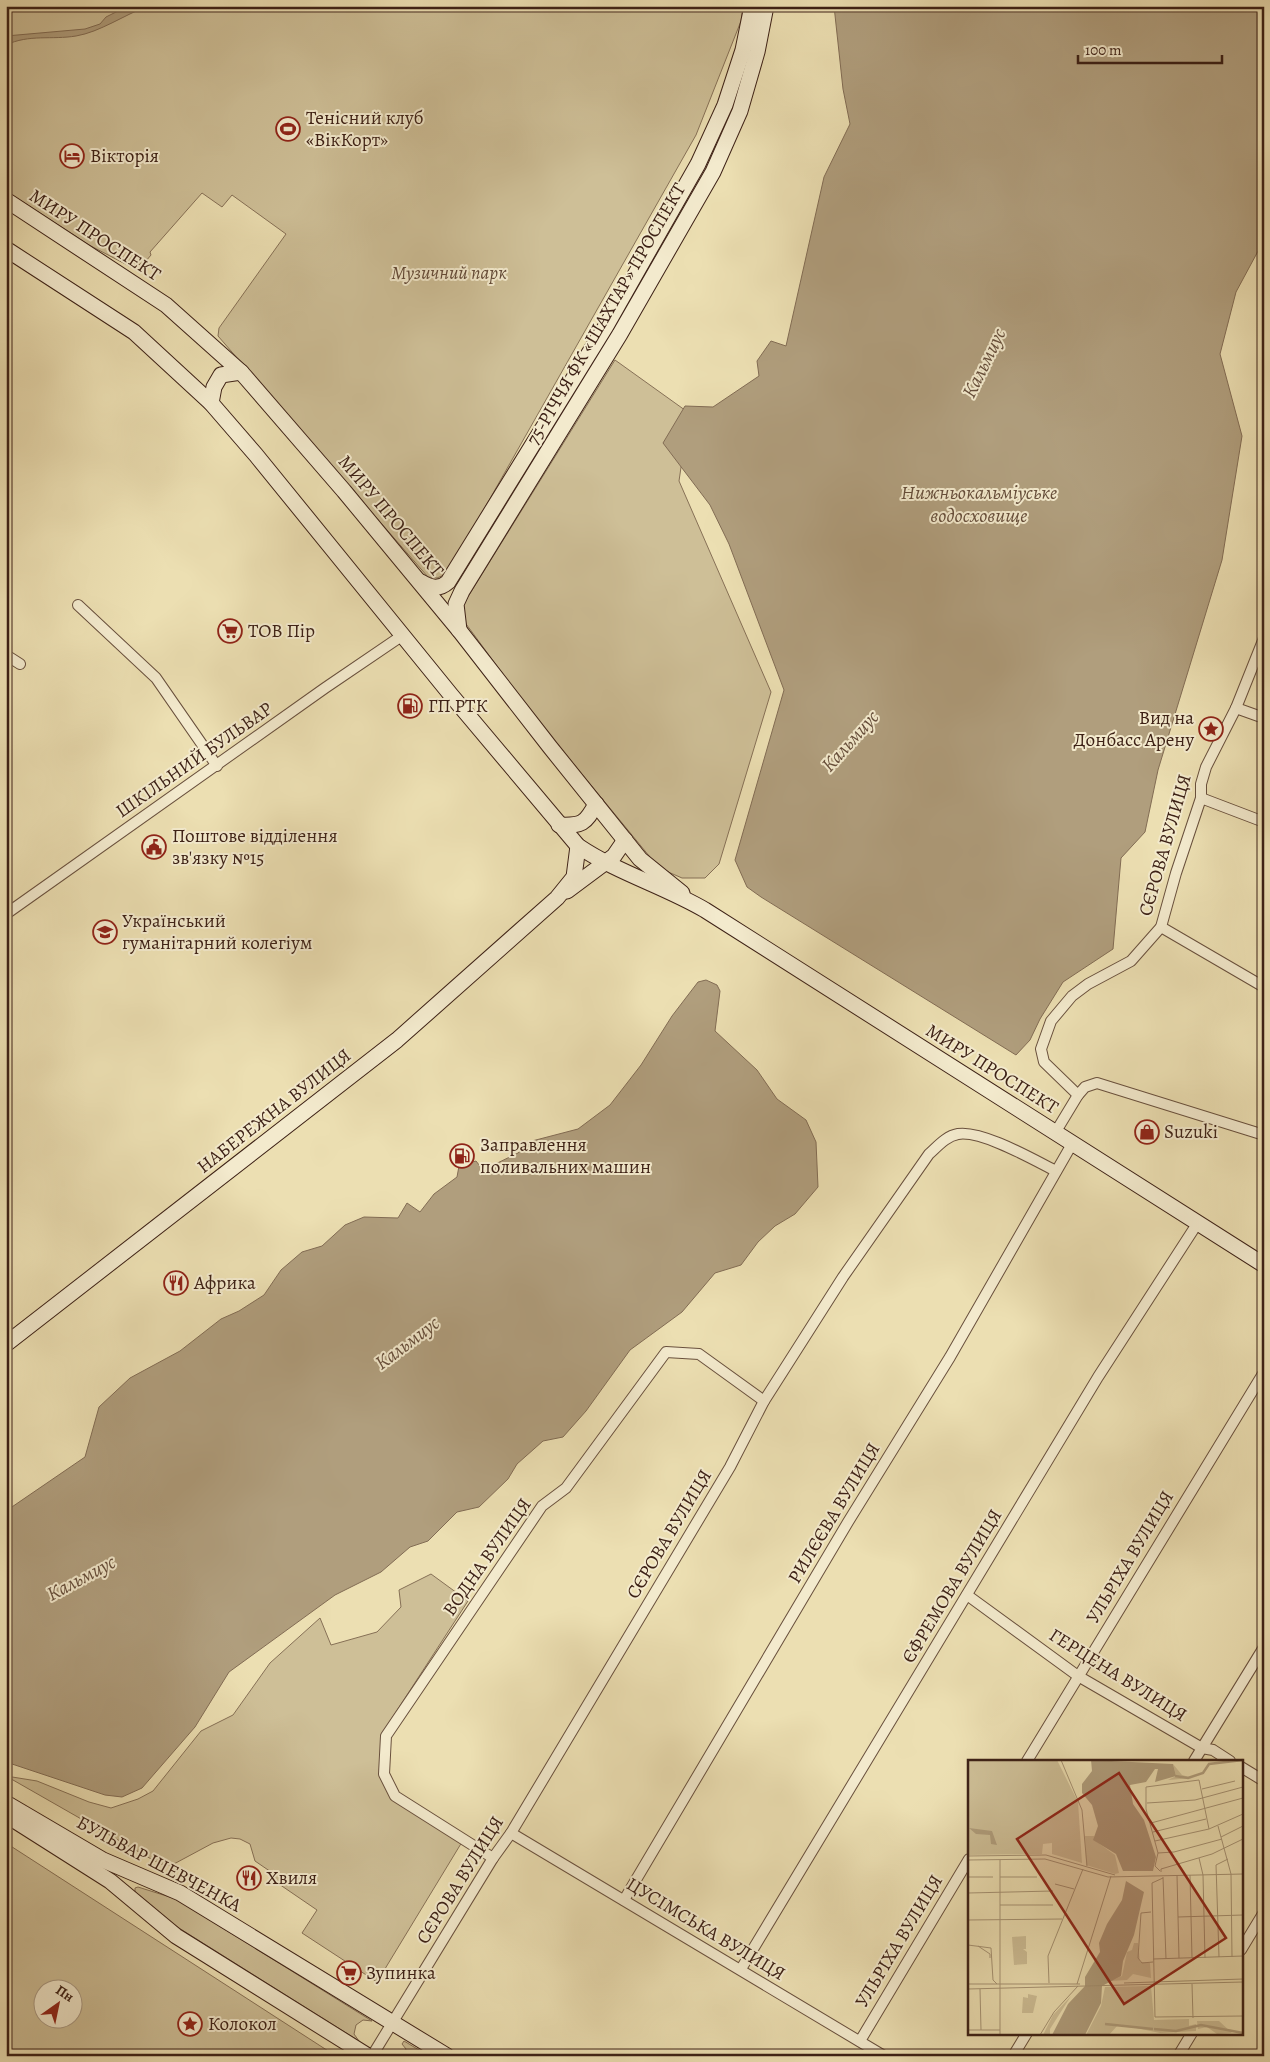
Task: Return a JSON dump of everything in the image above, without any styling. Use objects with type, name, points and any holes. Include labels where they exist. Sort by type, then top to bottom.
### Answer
[{"type":"main road","name":"75-РІЧЧЯ ФК «ШАХТАР» ПРОСПЕКТ","points":[[419,582],[431,588],[443,587],[448,582],[528,456],[606,326],[698,164],[731,86],[743,50],[752,6]]},
{"type":"main road","name":"75-РІЧЧЯ ФК «ШАХТАР» ПРОСПЕКТ","points":[[459,630],[456,604],[462,591],[620,334],[713,172],[740,111],[757,52],[766,6]]},
{"type":"main road","name":"МИРУ ПРОСПЕКТ","points":[[6,200],[166,305],[241,372],[459,630],[640,859],[702,908],[1264,1265]]},
{"type":"main road","name":"МИРУ ПРОСПЕКТ","points":[[6,249],[134,332],[211,404],[256,455],[578,846],[605,863],[702,908]]},
{"type":"main road","points":[[211,404],[214,388],[221,375],[241,372]]},
{"type":"main road","points":[[559,824],[576,825],[584,822],[596,804]]},
{"type":"main road","points":[[557,898],[618,852],[625,840]]},
{"type":"main road","points":[[557,898],[574,877],[578,846]]},
{"type":"main road","points":[[583,880],[607,876],[633,877]]},
{"type":"main road","name":"НАБЕРЕЖНА ВУЛИЦЯ","points":[[6,1344],[397,1040],[557,898]]},
{"type":"main road","name":"БУЛЬВАР ШЕВЧЕНКА","points":[[6,1803],[103,1860],[180,1894],[447,2056]]},
{"type":"main road","name":"БУЛЬВАР ШЕВЧЕНКА","points":[[6,1815],[110,1882],[176,1936],[370,2056]]},
{"type":"street","points":[[78,604],[156,678],[217,766]]},
{"type":"street","name":"ШКІЛЬНИЙ БУЛЬВАР","points":[[6,914],[403,635]]},
{"type":"street","name":"СЄРОВА ВУЛИЦЯ","points":[[1078,1095],[1044,1062],[1041,1050],[1052,1021],[1072,996],[1088,984],[1131,961],[1161,927],[1176,873],[1201,798],[1201,784],[1206,767],[1236,708],[1264,638]]},
{"type":"street","points":[[6,655],[20,664]]},
{"type":"street","points":[[1236,708],[1264,718]]},
{"type":"street","points":[[1201,798],[1264,822]]},
{"type":"street","points":[[1161,927],[1264,987]]},
{"type":"street","points":[[1055,1133],[1078,1095],[1085,1087],[1097,1083],[1264,1135]]},
{"type":"street","name":"СЄРОВА ВУЛИЦЯ","points":[[370,2056],[493,1858],[511,1833],[730,1467],[764,1401],[843,1277],[929,1154],[942,1142],[958,1134],[993,1141],[1056,1171]]},
{"type":"street","name":"РИЛЄЄВА ВУЛИЦЯ","points":[[624,1900],[852,1515],[940,1373],[1072,1144]]},
{"type":"street","name":"ЄФРЕМОВА ВУЛИЦЯ","points":[[741,1969],[1098,1377],[1197,1224]]},
{"type":"street","name":"ВОДНА ВУЛИЦЯ","points":[[493,1858],[394,1796],[384,1774],[386,1736],[542,1506],[566,1488],[666,1352],[699,1354],[764,1401]]},
{"type":"street","name":"УЛЬРІХА ВУЛИЦЯ","points":[[1028,1760],[1264,1372]]},
{"type":"street","name":"ГЕРЦЕНА ВУЛИЦЯ","points":[[967,1594],[1078,1676],[1202,1748],[1213,1750],[1228,1760]]},
{"type":"street","points":[[1195,1760],[1264,1647]]},
{"type":"street","points":[[1242,1768],[1264,1781]]},
{"type":"street","name":"ЦУСІМСЬКА ВУЛИЦЯ","points":[[511,1833],[884,2056]]},
{"type":"street","name":"УЛЬРІХА ВУЛИЦЯ","points":[[860,2041],[968,1861]]},
{"type":"street","points":[[1242,1948],[1264,1912]]},
{"type":"street","points":[[1013,2056],[1026,2034]]},
{"type":"street","points":[[1178,2056],[1191,2034]]},
{"type":"green space","name":"Музичний парк","points":[[6,6],[743,6],[741,21],[696,135],[479,518],[444,575],[437,578],[428,577],[218,336],[219,328],[286,234],[232,195],[222,207],[202,193],[150,252],[151,255],[146,261],[133,268],[89,245],[6,191]]},
{"type":"green space","points":[[615,360],[689,413],[679,481],[771,692],[719,864],[705,878],[682,878],[659,868],[527,707],[461,617],[461,608]]},
{"type":"green space","points":[[431,1574],[468,1601],[381,1735],[391,1798],[462,1842],[377,1982],[302,1933],[317,1910],[276,1882],[274,1874],[255,1861],[250,1844],[240,1839],[231,1838],[213,1843],[172,1865],[160,1864],[6,1776],[37,1781],[89,1802],[111,1808],[138,1799],[153,1791],[201,1731],[233,1715],[270,1663],[320,1618],[331,1645],[377,1632],[401,1607],[399,1590]]},
{"type":"green space","points":[[6,1843],[336,2056],[6,2056]]},
{"type":"green space","points":[[138,1887],[176,1899],[372,2021],[363,2020],[356,2025],[354,2034],[359,2041],[163,1918],[135,1892],[135,1888]]},
{"type":"green space","points":[[404,2041],[429,2056],[417,2056],[405,2052],[406,2049],[402,2044]]},
{"type":"water","points":[[128,6],[148,6],[85,34],[23,40],[6,45],[6,36],[85,29],[100,24],[106,17]]},
{"type":"water","name":"Нижньокальміуське водосховище","points":[[834,6],[1264,6],[1264,240],[1236,292],[1220,354],[1242,436],[1222,560],[1158,770],[1145,832],[1121,858],[1113,949],[1063,982],[1040,1019],[1030,1040],[1016,1055],[761,897],[747,887],[735,860],[784,690],[729,544],[710,505],[663,443],[685,406],[713,407],[759,376],[757,361],[771,341],[786,346],[824,177],[850,124],[843,89]]},
{"type":"water","name":"Кальмиус","points":[[706,980],[717,985],[720,991],[715,1031],[757,1070],[777,1099],[806,1120],[816,1142],[818,1187],[795,1214],[775,1226],[758,1242],[741,1265],[715,1273],[682,1312],[630,1350],[586,1411],[563,1437],[543,1441],[517,1464],[508,1479],[479,1507],[457,1512],[428,1541],[410,1547],[381,1572],[335,1595],[229,1672],[195,1727],[142,1788],[122,1797],[105,1795],[6,1762],[6,1511],[85,1457],[99,1407],[130,1378],[180,1351],[221,1319],[239,1311],[264,1295],[281,1270],[302,1252],[322,1246],[345,1225],[364,1217],[398,1218],[407,1203],[420,1212],[434,1194],[457,1177],[459,1166],[476,1161],[483,1170],[518,1153],[532,1141],[578,1129],[610,1105],[641,1065],[672,1016],[698,982]]},
{"type":"place","name":"Тенісний клуб «ВікКорт»","points":[[288,129]]},
{"type":"place","name":"Вікторія","points":[[72,156]]},
{"type":"place","name":"ТОВ Пір","points":[[230,631]]},
{"type":"place","name":"ГП РТК","points":[[410,706]]},
{"type":"place","name":"Вид на Донбасс Арену","points":[[1211,729]]},
{"type":"place","name":"Поштове відділення зв'язку №15","points":[[154,847]]},
{"type":"place","name":"Український гуманітарний колегіум","points":[[105,932]]},
{"type":"place","name":"Suzuki","points":[[1147,1132]]},
{"type":"place","name":"Заправлення поливальних машин","points":[[462,1156]]},
{"type":"place","name":"Африка","points":[[176,1283]]},
{"type":"place","name":"Хвиля","points":[[249,1878]]},
{"type":"place","name":"Зупинка","points":[[349,1973]]},
{"type":"place","name":"Колокол","points":[[190,2024]]}]
